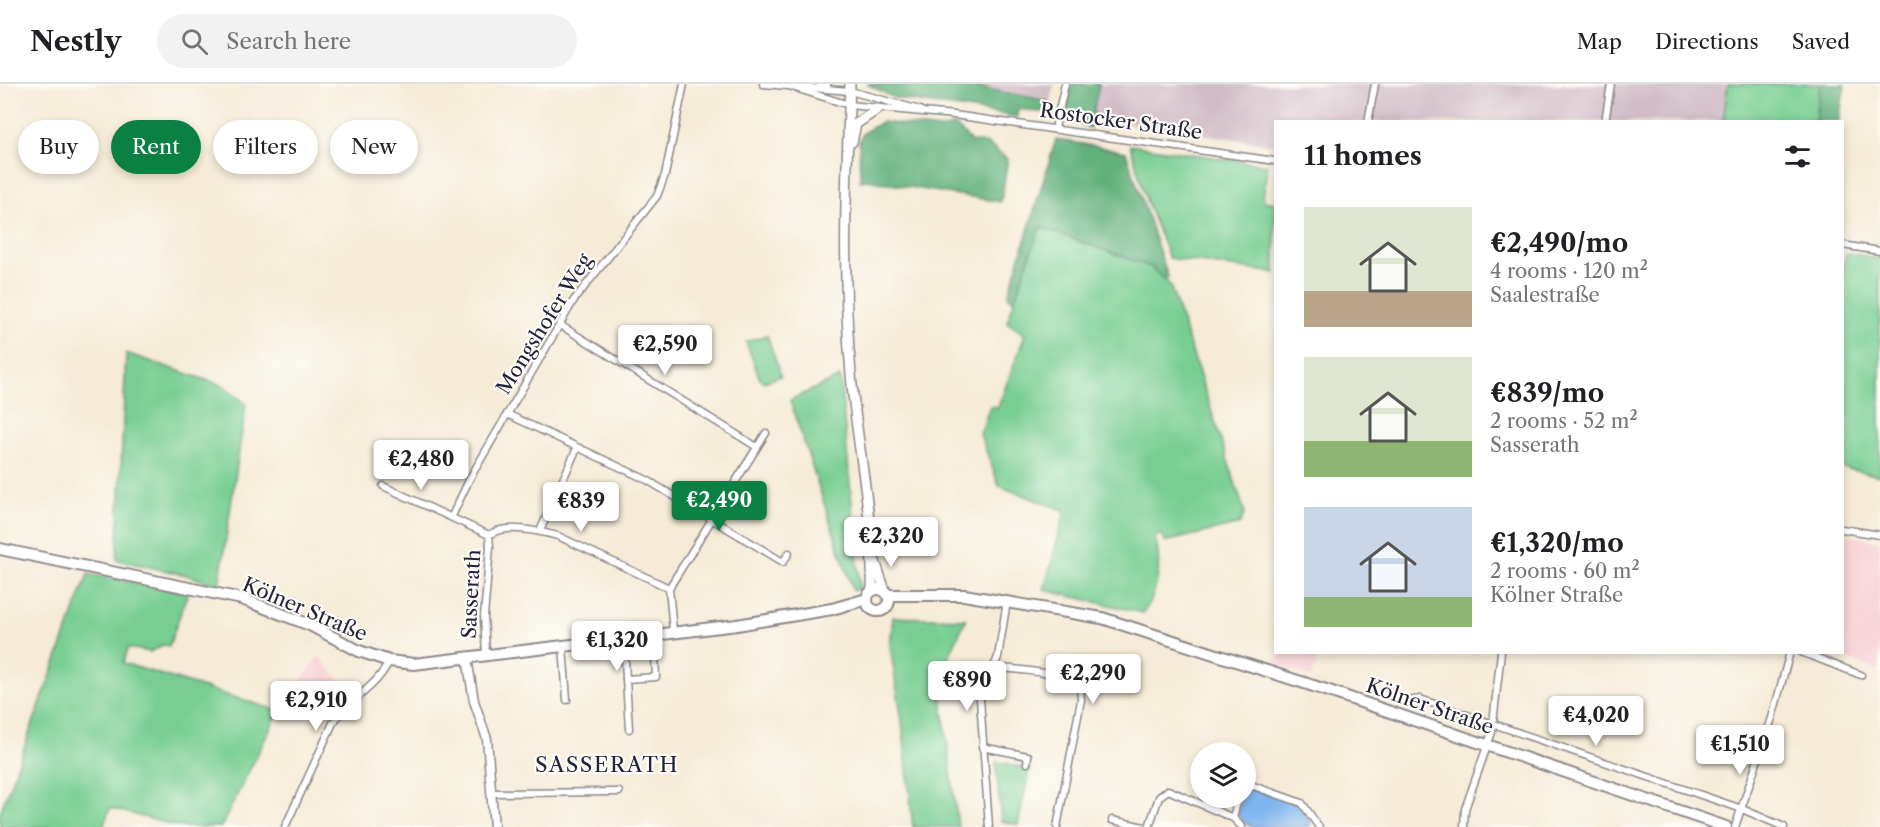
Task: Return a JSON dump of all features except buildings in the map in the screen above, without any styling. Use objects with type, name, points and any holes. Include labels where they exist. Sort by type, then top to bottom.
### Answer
[{"type":"main road","points":[[850,87],[844,289],[851,376],[872,553],[870,599]]},
{"type":"main road","points":[[846,192],[856,124],[878,109]]},
{"type":"main road","name":"Kölner Straße","points":[[0,549],[242,598],[310,625],[359,651],[389,661],[414,664],[737,625],[832,609],[870,599],[879,588],[887,597]]},
{"type":"main road","points":[[872,553],[887,597]]},
{"type":"main road","name":"Kölner Straße","points":[[887,597],[944,594],[1007,601],[1102,618],[1489,745],[1726,827]]},
{"type":"main road","name":"Kölner Straße","points":[[870,599],[880,610],[887,597]]},
{"type":"street","name":"Mongshofer Weg","points":[[452,516],[470,478],[588,280],[657,196],[665,175],[684,84]]},
{"type":"street","points":[[763,84],[792,87]]},
{"type":"street","points":[[1055,129],[1065,84]]},
{"type":"street","points":[[1368,120],[1374,84]]},
{"type":"street","points":[[1605,120],[1611,84]]},
{"type":"street","name":"Rostocker Straße","points":[[792,87],[850,87],[926,112]]},
{"type":"street","name":"Rostocker Straße","points":[[792,87],[849,105],[926,112],[1274,160]]},
{"type":"street","points":[[1844,245],[1880,251]]},
{"type":"street","points":[[560,325],[757,447]]},
{"type":"street","points":[[507,414],[647,480],[783,562],[789,553]]},
{"type":"street","points":[[673,632],[669,588],[766,433]]},
{"type":"street","points":[[540,531],[577,448]]},
{"type":"street","name":"Sasserath","points":[[382,486],[440,514],[452,516],[489,535]]},
{"type":"street","points":[[1844,529],[1880,535]]},
{"type":"street","name":"Sasserath","points":[[489,535],[496,530],[540,531],[573,543],[669,588]]},
{"type":"street","name":"Sasserath","points":[[486,655],[484,616],[489,535]]},
{"type":"street","points":[[989,827],[980,699],[993,667],[1005,625],[1007,601]]},
{"type":"street","points":[[626,679],[656,677],[654,634]]},
{"type":"street","points":[[624,638],[629,729]]},
{"type":"street","points":[[563,645],[567,700]]},
{"type":"street","points":[[1464,827],[1466,809],[1489,745],[1501,654]]},
{"type":"street","points":[[1735,827],[1772,718],[1789,654]]},
{"type":"street","points":[[1807,654],[1861,675]]},
{"type":"street","points":[[467,658],[474,701],[487,739],[494,827]]},
{"type":"street","points":[[285,827],[333,723],[340,712],[385,671],[389,661]]},
{"type":"street","points":[[993,667],[1059,677],[1076,683],[1080,688],[1081,700],[1057,827]]},
{"type":"street","name":"Kölner Straße","points":[[1391,694],[1409,701],[1420,699],[1742,809],[1785,827]]},
{"type":"street","points":[[982,747],[1028,756],[1027,763]]},
{"type":"street","points":[[1256,787],[1302,803],[1319,827]]},
{"type":"street","points":[[1149,827],[1159,797],[1168,790],[1233,818],[1242,827]]},
{"type":"street","points":[[491,793],[619,792]]},
{"type":"street","points":[[1233,818],[1236,808]]},
{"type":"street","points":[[1112,820],[1144,827]]},
{"type":"shaded area","points":[[963,84],[1054,84],[1050,100]]},
{"type":"shaded area","points":[[1099,84],[1728,84],[1723,120],[1274,120],[1274,145],[1092,118]]},
{"type":"shaded area","points":[[1844,534],[1880,542],[1880,671],[1838,656],[1838,654],[1844,654]]},
{"type":"shaded area","points":[[1279,654],[1320,654],[1311,678],[1275,664]]},
{"type":"shaded area","points":[[318,656],[349,691],[334,705],[330,704],[321,715],[292,695]]},
{"type":"green space","points":[[867,84],[961,84],[1049,101],[1047,110],[1039,112],[1019,109],[1017,117],[894,98]]},
{"type":"green space","points":[[1072,84],[1099,84],[1090,128],[1076,123],[1067,107]]},
{"type":"green space","points":[[1728,84],[1820,84],[1815,120],[1723,120]]},
{"type":"green space","points":[[1820,84],[1845,84],[1839,120],[1815,120]]},
{"type":"green space","points":[[882,122],[941,129],[955,125],[972,142],[986,143],[1008,159],[1001,202],[866,180],[860,181],[859,141],[864,132]]},
{"type":"green space","points":[[1056,139],[1126,152],[1168,277],[1164,280],[1151,267],[1040,227],[1014,301],[1008,296]]},
{"type":"green space","points":[[1130,145],[1267,165],[1263,201],[1274,203],[1274,273],[1169,258],[1147,202]]},
{"type":"green space","points":[[1040,227],[1151,267],[1170,285],[1245,513],[1240,524],[1165,542],[1161,534],[1155,537],[1158,577],[1153,596],[1143,613],[1044,590],[1065,511],[999,486],[980,434],[990,406],[998,407],[1025,335],[1007,322]]},
{"type":"green space","points":[[1846,254],[1880,259],[1880,476],[1844,468],[1844,265]]},
{"type":"green space","points":[[767,335],[781,376],[764,382],[760,379],[746,342]]},
{"type":"green space","points":[[126,353],[224,386],[246,404],[219,586],[186,575],[117,560]]},
{"type":"green space","points":[[840,377],[860,588],[853,591],[790,400]]},
{"type":"green space","points":[[88,574],[188,592],[169,646],[163,645],[150,652],[128,648],[123,663],[279,711],[221,827],[180,827],[110,808],[103,827],[0,827],[0,813]]},
{"type":"green space","points":[[893,617],[966,619],[939,678],[958,827],[913,827],[902,721],[890,646]]},
{"type":"green space","points":[[996,762],[1030,768],[1018,825],[1001,821]]},
{"type":"water","points":[[1256,791],[1298,803],[1311,822],[1309,827],[1254,827],[1244,823],[1238,815],[1239,808],[1256,808]]},
{"type":"district","name":"SASSERATH","points":[[607,764]]}]
